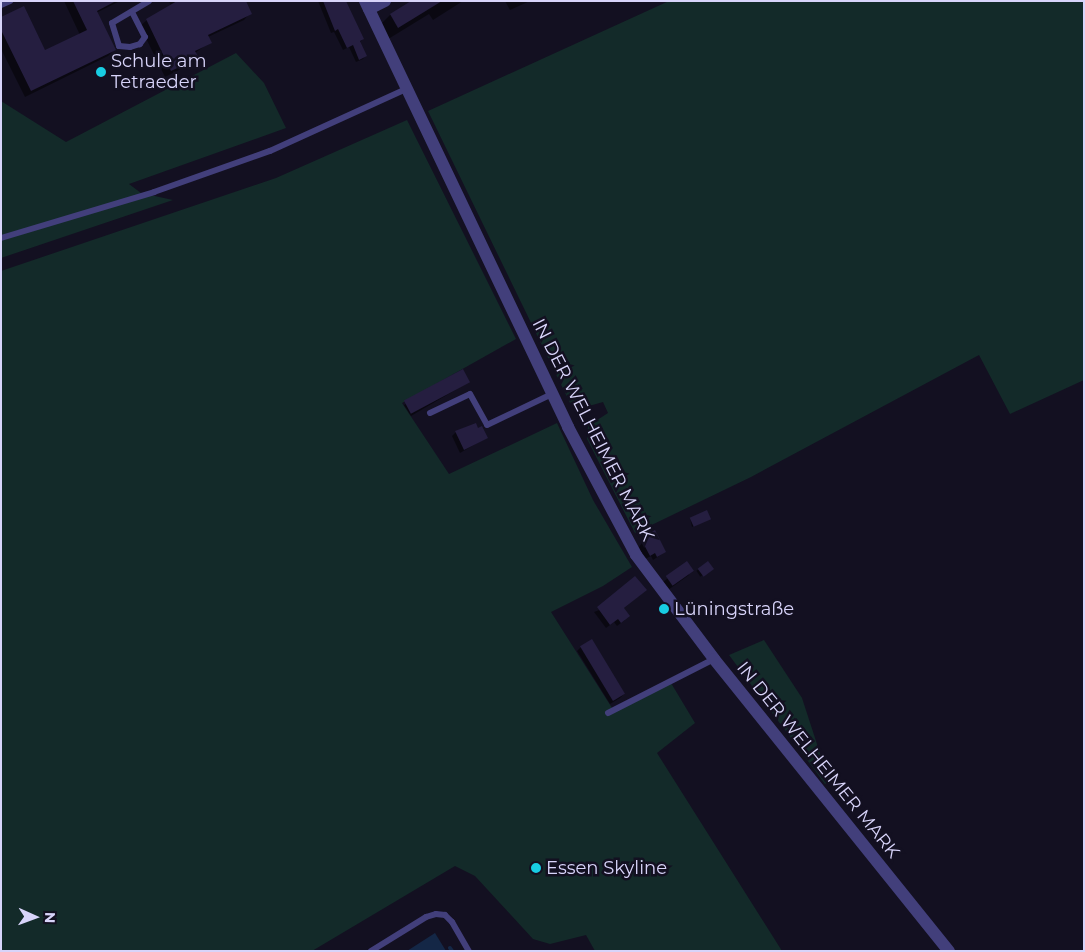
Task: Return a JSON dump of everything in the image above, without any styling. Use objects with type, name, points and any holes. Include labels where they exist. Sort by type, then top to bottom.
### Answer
[{"type":"street","points":[[367,5],[385,1]]},
{"type":"street","name":"IN DER WELHEIMER MARK","points":[[367,5],[552,394],[612,514],[636,554],[714,659],[949,951]]},
{"type":"lane","points":[[1,6],[10,1]]},
{"type":"lane","points":[[132,12],[144,37],[140,44],[130,48],[119,46],[112,23],[149,1]]},
{"type":"lane","points":[[1,238],[154,192],[270,151],[408,88]]},
{"type":"lane","points":[[430,413],[470,394],[487,425],[552,394]]},
{"type":"lane","points":[[608,713],[714,659]]},
{"type":"lane","points":[[370,951],[426,917],[436,914],[445,915],[452,922],[469,951]]},
{"type":"green space","points":[[669,1],[1084,1],[1084,380],[1010,414],[979,355],[751,477],[635,533],[587,439],[588,426],[608,413],[603,402],[582,408],[570,403],[428,111]]},
{"type":"green space","points":[[236,53],[264,83],[286,128],[129,184],[141,193],[173,200],[1,258],[1,101],[66,142]]},
{"type":"green space","points":[[407,120],[516,339],[402,403],[449,474],[557,423],[593,500],[632,567],[603,586],[551,612],[614,711],[671,683],[695,723],[657,753],[782,951],[595,951],[586,935],[550,944],[533,939],[475,876],[455,866],[312,951],[1,951],[1,271],[276,178]]},
{"type":"green space","points":[[764,640],[802,698],[829,781],[825,784],[729,655]]},
{"type":"water","points":[[435,933],[446,951],[407,951]]},
{"type":"building","points":[[73,1],[116,1],[97,11],[116,50],[31,91],[1,30],[1,17],[24,6],[45,50],[87,30]]},
{"type":"building","points":[[177,1],[246,1],[252,14],[208,35],[212,43],[195,51],[199,58],[171,71],[146,19]]},
{"type":"building","points":[[323,1],[346,1],[364,39],[360,41],[367,56],[359,60],[353,45],[347,48],[338,29],[335,31]]},
{"type":"building","points":[[411,1],[442,1],[398,28],[390,14]]},
{"type":"building","points":[[463,369],[470,382],[411,414],[404,400]]},
{"type":"building","points":[[476,423],[478,428],[482,426],[488,438],[464,450],[455,431]]},
{"type":"building","points":[[707,510],[711,519],[694,527],[690,518]]},
{"type":"building","points":[[655,530],[666,552],[657,557],[655,553],[650,556],[642,541],[648,539],[646,535]]},
{"type":"building","points":[[687,561],[694,571],[673,586],[666,576]]},
{"type":"building","points":[[708,561],[714,569],[704,577],[698,569]]},
{"type":"building","points":[[635,576],[647,590],[624,608],[630,616],[621,623],[618,619],[610,625],[597,607]]},
{"type":"building","points":[[592,639],[625,694],[613,701],[580,646]]},
{"type":"place","name":"Schule am Tetraeder","points":[[101,72]]},
{"type":"place","name":"Lüningstraße","points":[[664,609]]},
{"type":"place","name":"Essen Skyline","points":[[536,868]]}]
